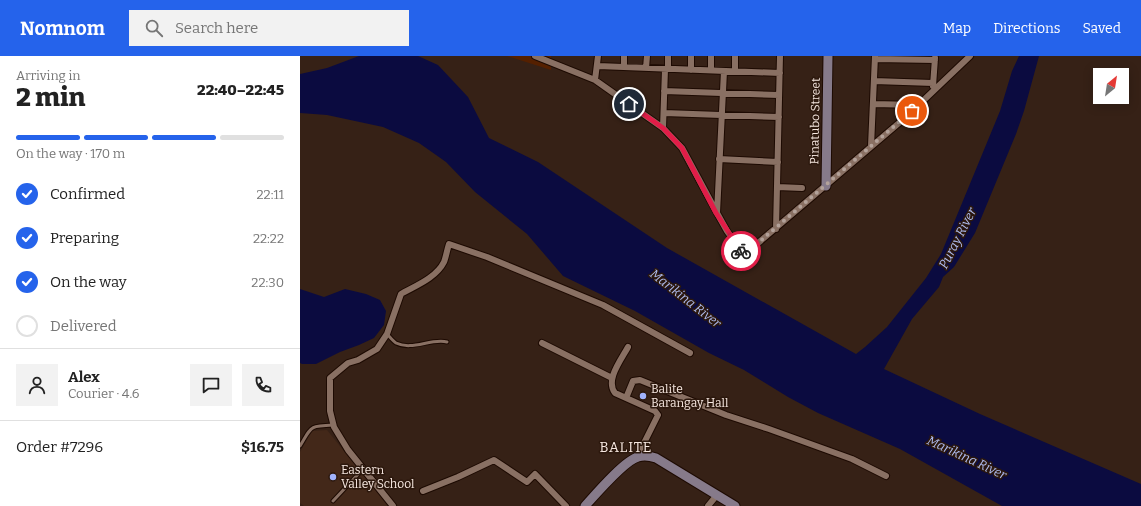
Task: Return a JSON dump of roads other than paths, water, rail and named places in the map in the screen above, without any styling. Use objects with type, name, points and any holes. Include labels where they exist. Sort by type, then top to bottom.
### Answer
[{"type":"main road","name":"Pinatubo Street","points":[[826,186],[828,56]]},
{"type":"main road","points":[[585,506],[626,464],[637,457],[650,456],[656,458],[735,506]]},
{"type":"street","points":[[535,56],[596,80],[663,128],[682,148],[716,213],[744,255],[826,186],[918,105],[970,56]]},
{"type":"street","points":[[555,56],[555,63]]},
{"type":"street","points":[[596,80],[598,56]]},
{"type":"street","points":[[624,56],[624,67]]},
{"type":"street","points":[[646,68],[647,56]]},
{"type":"street","points":[[663,128],[664,91],[668,56]]},
{"type":"street","points":[[691,56],[691,70]]},
{"type":"street","points":[[711,70],[712,56]]},
{"type":"street","points":[[735,56],[735,71]]},
{"type":"street","points":[[776,229],[780,56]]},
{"type":"street","points":[[871,146],[875,57],[935,58],[933,90]]},
{"type":"street","points":[[598,66],[780,73]]},
{"type":"street","points":[[716,213],[724,71]]},
{"type":"street","points":[[874,81],[934,83]]},
{"type":"street","points":[[664,91],[779,94]]},
{"type":"street","points":[[873,104],[918,105]]},
{"type":"street","points":[[664,113],[779,118]]},
{"type":"street","points":[[719,159],[778,162]]},
{"type":"street","points":[[777,187],[802,188]]},
{"type":"street","points":[[393,506],[346,447],[334,425],[330,411],[330,378],[348,363],[358,360],[377,350],[387,334],[401,294],[438,271],[444,263],[449,244],[487,257],[603,305],[690,353]]},
{"type":"street","points":[[542,343],[612,378]]},
{"type":"street","points":[[628,347],[612,378],[612,389],[615,393],[655,411],[658,415],[637,457]]},
{"type":"street","points":[[626,398],[633,382],[640,380],[726,415],[777,431],[852,459],[886,476]]},
{"type":"street","points":[[423,491],[494,460],[527,482],[535,474],[566,506]]},
{"type":"street","points":[[708,506],[717,495]]},
{"type":"lane","points":[[387,334],[397,343],[405,345],[422,344],[440,340],[447,342]]},
{"type":"lane","points":[[300,446],[311,429],[316,426],[334,425]]},
{"type":"lane","points":[[332,501],[363,469]]},
{"type":"water","points":[[359,56],[418,56],[438,65],[468,97],[489,138],[538,162],[667,248],[856,354],[887,327],[926,278],[941,254],[1000,111],[1012,71],[1019,56],[1039,56],[1016,134],[975,233],[954,267],[943,277],[939,287],[912,319],[884,369],[980,414],[1141,484],[1141,506],[1002,506],[900,449],[818,413],[788,397],[744,370],[709,353],[635,311],[563,276],[527,234],[475,192],[446,162],[419,143],[383,127],[327,115],[300,113],[300,74],[327,68]]},
{"type":"water","points":[[300,289],[324,297],[345,289],[366,294],[380,300],[386,311],[384,325],[374,338],[316,364],[302,364],[300,363]]},
{"type":"place","name":"Balite Barangay Hall","points":[[643,396]]},
{"type":"place","name":"Eastern Valley School","points":[[333,477]]},
{"type":"district","name":"BALITE","points":[[626,447]]},
{"type":"water label","name":"Puray River","points":[[957,238]]},
{"type":"water label","name":"Marikina River","points":[[686,298]]},
{"type":"water label","name":"Marikina River","points":[[967,457]]}]
